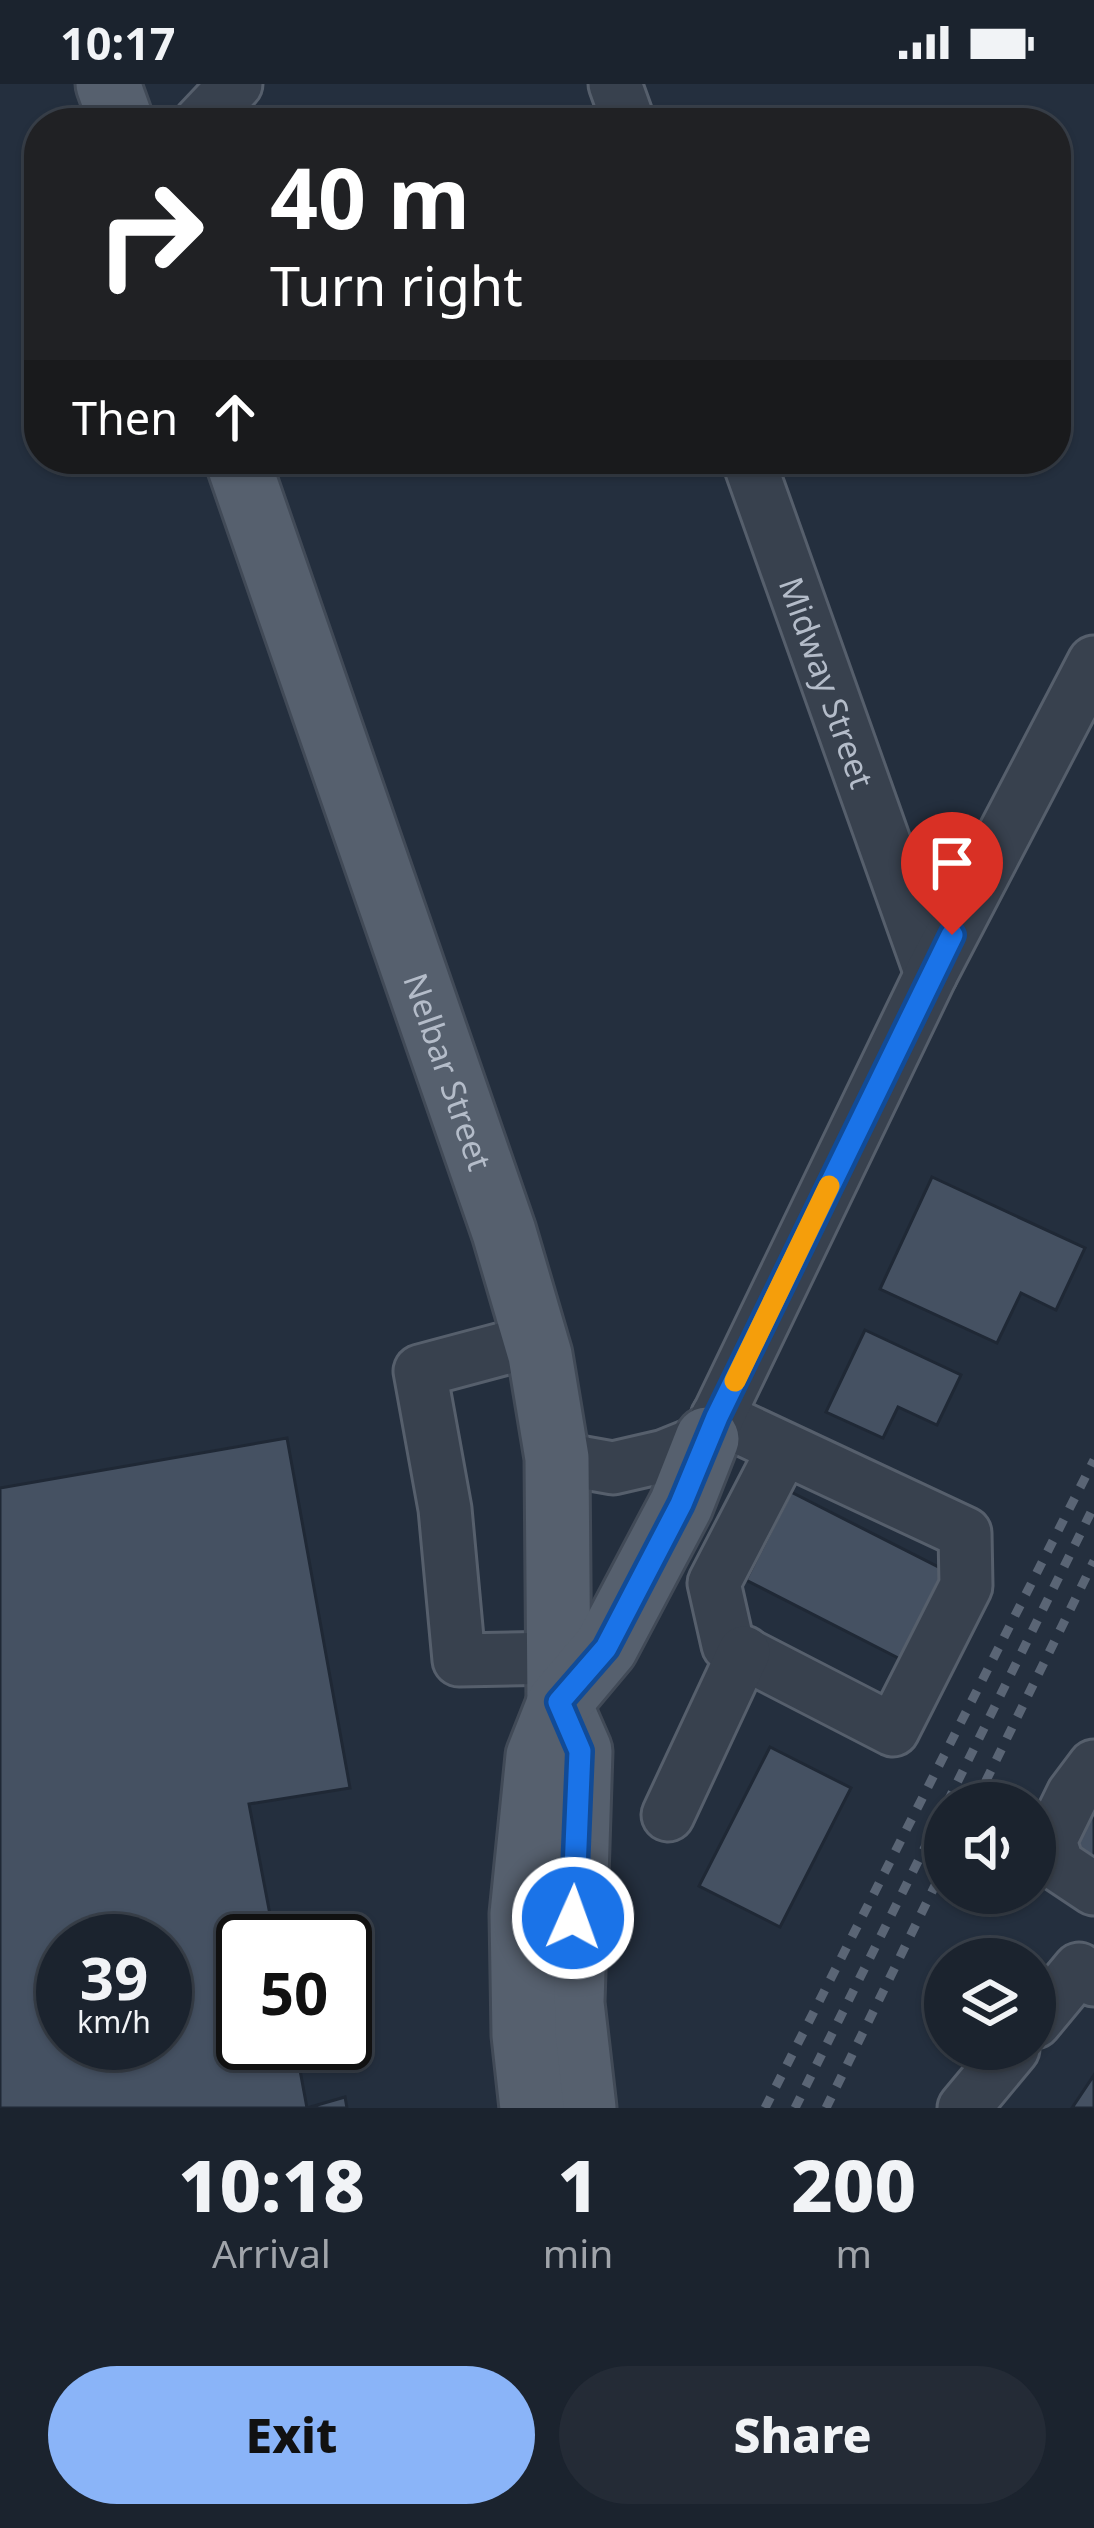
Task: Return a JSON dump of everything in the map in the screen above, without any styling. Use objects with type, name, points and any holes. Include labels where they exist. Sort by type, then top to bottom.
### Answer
[{"type":"main road","name":"Nelbar Street","points":[[242,474],[504,1232],[536,1340],[557,1458],[559,1680]]},
{"type":"main road","points":[[532,2108],[524,2035],[522,1914],[538,1756],[559,1680],[606,1648],[681,1504],[712,1428]]},
{"type":"main road","points":[[559,1680],[580,1751],[572,2003],[584,2108]]},
{"type":"street","points":[[213,108],[236,84]]},
{"type":"street","name":"Midway Street","points":[[753,474],[931,974]]},
{"type":"street","points":[[557,1458],[613,1468],[665,1456],[712,1428],[931,974],[1094,662]]},
{"type":"street","points":[[536,1340],[420,1371],[445,1509],[459,1660],[559,1680]]},
{"type":"street","points":[[712,1428],[783,1450],[965,1533],[966,1586],[892,1730],[728,1645],[715,1583],[783,1450]]},
{"type":"street","points":[[668,1815],[744,1652]]},
{"type":"street","points":[[1094,1766],[1073,1794],[1050,1841],[1058,1865],[1094,1889]]},
{"type":"street","points":[[1056,1997],[1079,1970],[1094,1981]]},
{"type":"street","points":[[964,2108],[996,2070]]},
{"type":"building","points":[[932,1177],[1085,1248],[1056,1310],[1021,1293],[997,1343],[880,1289]]},
{"type":"building","points":[[865,1330],[961,1375],[937,1425],[898,1407],[883,1438],[826,1412]]},
{"type":"building","points":[[287,1438],[350,1788],[249,1804],[270,1914],[216,1914],[216,2070],[300,2070],[307,2108],[0,2108],[0,1488]]},
{"type":"building","points":[[791,1492],[954,1575],[908,1663],[746,1580]]},
{"type":"building","points":[[770,1747],[851,1788],[780,1927],[699,1886]]},
{"type":"building","points":[[1094,1793],[1094,1867],[1059,1842]]},
{"type":"building","points":[[1094,2075],[1094,2108],[1072,2108]]},
{"type":"building","points":[[345,2097],[347,2108],[307,2108]]},
{"type":"railway","points":[[765,2108],[1094,1460]]},
{"type":"railway","points":[[957,1782],[1094,1506]]},
{"type":"railway","points":[[985,1782],[1094,1561]]},
{"type":"railway","points":[[795,2108],[924,1849]]},
{"type":"railway","points":[[826,2108],[924,1908]]},
{"type":"slow traffic","points":[[735,1381],[829,1186]]},
{"type":"route","points":[[573,1918],[580,1751],[559,1702],[606,1648],[681,1504],[717,1417],[952,935]]}]
